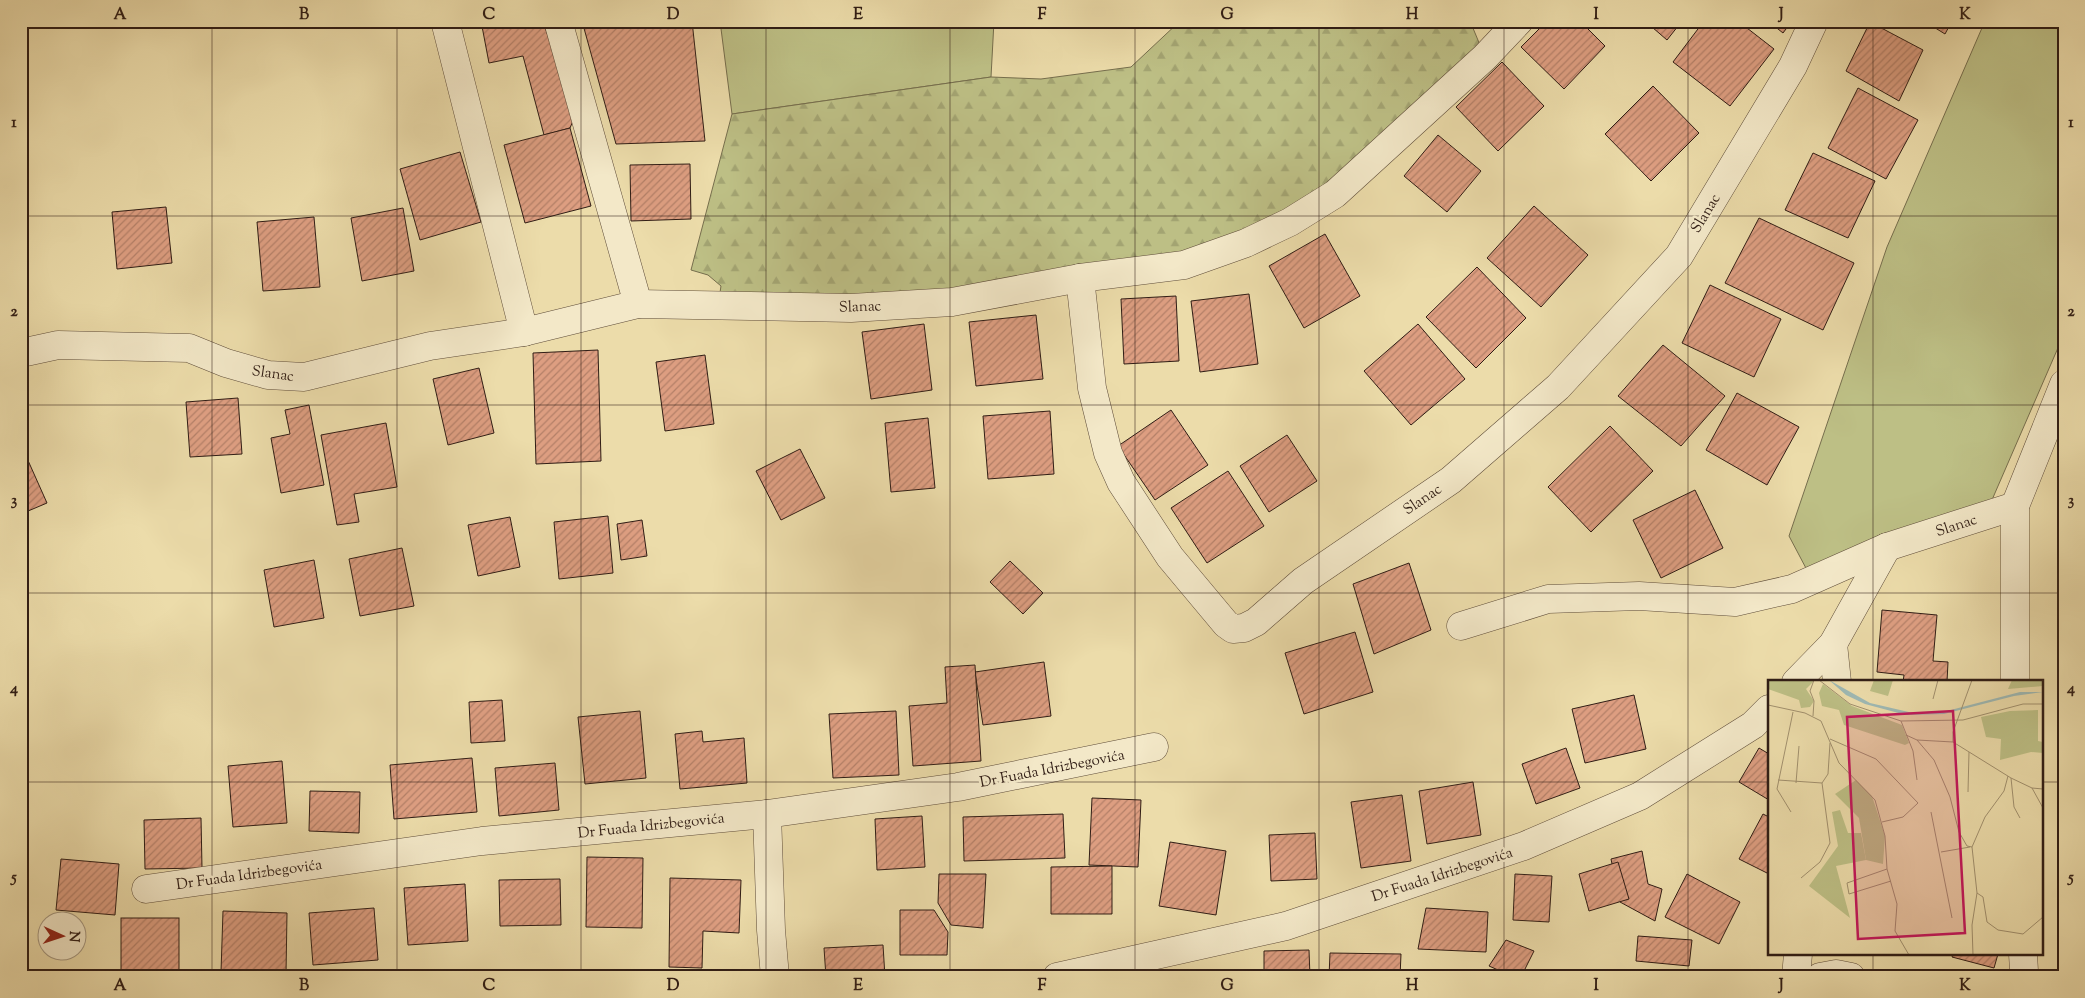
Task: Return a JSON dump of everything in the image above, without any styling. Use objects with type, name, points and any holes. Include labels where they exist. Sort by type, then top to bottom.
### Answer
[{"type":"street","points":[[445,21],[524,332]]},
{"type":"street","points":[[558,21],[638,304]]},
{"type":"street","name":"Slanac","points":[[21,353],[58,345],[188,348],[226,363],[268,375],[304,377],[430,346],[524,332],[638,304],[860,307],[952,302],[1080,278],[1184,265],[1246,243],[1290,222],[1335,194],[1485,56],[1519,21]]},
{"type":"street","name":"Slanac","points":[[1080,278],[1092,388],[1108,453],[1120,482],[1170,557],[1226,624],[1233,629],[1244,628],[1256,622],[1303,581],[1450,480],[1558,387],[1679,256],[1794,66],[1814,21]]},
{"type":"street","points":[[2016,680],[2015,506],[2064,384]]},
{"type":"street","name":"Slanac","points":[[1461,626],[1548,599],[1639,596],[1735,602],[1792,589],[1887,547],[2015,506]]},
{"type":"street","points":[[1798,680],[1833,644],[1887,547]]},
{"type":"street","points":[[1833,644],[1837,680]]},
{"type":"street","name":"Dr Fuada Idrizbegovića","points":[[1057,977],[1286,926],[1524,846],[1640,796],[1753,725],[1768,710]]},
{"type":"street","name":"Dr Fuada Idrizbegovića","points":[[146,889],[482,841],[767,814],[958,786],[1154,747]]},
{"type":"street","points":[[767,814],[771,930],[775,977]]},
{"type":"street","points":[[1796,977],[1798,956]]},
{"type":"street","points":[[2022,977],[2024,956]]},
{"type":"street","points":[[1820,977],[1836,974],[1850,977]]},
{"type":"green space","points":[[720,21],[994,21],[991,77],[732,114]]},
{"type":"green space","points":[[1180,21],[1470,21],[1485,57],[1335,194],[1246,243],[952,302],[718,305],[721,286],[708,275],[691,270],[732,114],[991,77],[1041,79],[1131,67]]},
{"type":"green space","points":[[1985,21],[2064,21],[2064,334],[1985,516],[1808,572],[1789,536],[1887,247]]},
{"type":"building","points":[[481,21],[543,21],[575,116],[570,128],[544,135],[523,56],[489,63]]},
{"type":"building","points":[[582,21],[692,21],[705,141],[616,144]]},
{"type":"building","points":[[1547,21],[1580,21],[1605,46],[1564,89],[1521,47]]},
{"type":"building","points":[[1645,21],[1682,21],[1667,40]]},
{"type":"building","points":[[1704,21],[1738,21],[1774,49],[1730,106],[1673,62]]},
{"type":"building","points":[[1768,21],[1792,21],[1783,33]]},
{"type":"building","points":[[1924,21],[1952,21],[1945,34]]},
{"type":"building","points":[[1870,22],[1923,50],[1899,101],[1846,71]]},
{"type":"building","points":[[1502,62],[1544,106],[1498,151],[1456,107]]},
{"type":"building","points":[[1653,86],[1699,133],[1651,181],[1605,134]]},
{"type":"building","points":[[1858,88],[1918,120],[1886,179],[1828,148]]},
{"type":"building","points":[[570,128],[591,206],[525,223],[504,145]]},
{"type":"building","points":[[1438,135],[1481,171],[1447,212],[1404,176]]},
{"type":"building","points":[[460,152],[481,222],[420,240],[400,169]]},
{"type":"building","points":[[1813,153],[1875,181],[1848,238],[1785,210]]},
{"type":"building","points":[[690,164],[691,219],[631,221],[630,165]]},
{"type":"building","points":[[1534,206],[1588,255],[1541,307],[1487,258]]},
{"type":"building","points":[[166,207],[172,263],[117,269],[112,212]]},
{"type":"building","points":[[403,208],[414,271],[362,281],[351,218]]},
{"type":"building","points":[[314,217],[320,287],[263,291],[257,222]]},
{"type":"building","points":[[1759,218],[1854,263],[1823,330],[1725,283]]},
{"type":"building","points":[[1325,234],[1360,296],[1304,328],[1269,266]]},
{"type":"building","points":[[1477,267],[1526,318],[1476,368],[1426,317]]},
{"type":"building","points":[[1710,285],[1781,319],[1754,377],[1682,343]]},
{"type":"building","points":[[1249,294],[1258,364],[1200,372],[1191,301]]},
{"type":"building","points":[[1176,296],[1179,361],[1124,364],[1121,299]]},
{"type":"building","points":[[1036,315],[1043,379],[976,386],[969,322]]},
{"type":"building","points":[[924,324],[932,390],[871,399],[862,332]]},
{"type":"building","points":[[1418,324],[1465,379],[1411,425],[1364,371]]},
{"type":"building","points":[[1663,345],[1725,396],[1681,446],[1618,396]]},
{"type":"building","points":[[598,350],[601,461],[536,464],[533,353]]},
{"type":"building","points":[[705,355],[714,424],[665,431],[656,362]]},
{"type":"building","points":[[479,368],[494,433],[448,445],[433,379]]},
{"type":"building","points":[[1737,393],[1799,427],[1767,485],[1706,450]]},
{"type":"building","points":[[238,398],[242,454],[190,457],[186,402]]},
{"type":"building","points":[[309,405],[324,485],[281,493],[271,438],[290,434],[285,410]]},
{"type":"building","points":[[1171,410],[1208,465],[1155,500],[1118,446]]},
{"type":"building","points":[[1050,411],[1054,474],[988,479],[983,416]]},
{"type":"building","points":[[928,418],[935,488],[891,492],[885,423]]},
{"type":"building","points":[[386,423],[397,487],[354,494],[359,522],[337,525],[321,435]]},
{"type":"building","points":[[1610,426],[1653,471],[1591,532],[1548,487]]},
{"type":"building","points":[[1287,435],[1317,481],[1269,512],[1240,466]]},
{"type":"building","points":[[21,448],[47,503],[21,514]]},
{"type":"building","points":[[800,449],[825,498],[781,520],[756,471]]},
{"type":"building","points":[[1228,471],[1264,526],[1207,563],[1171,508]]},
{"type":"building","points":[[1695,490],[1723,548],[1661,578],[1633,520]]},
{"type":"building","points":[[608,516],[613,573],[559,579],[554,522]]},
{"type":"building","points":[[510,517],[520,567],[478,576],[468,525]]},
{"type":"building","points":[[642,520],[647,556],[621,560],[617,524]]},
{"type":"building","points":[[402,548],[414,606],[360,616],[349,559]]},
{"type":"building","points":[[314,560],[324,618],[274,627],[264,570]]},
{"type":"building","points":[[1010,561],[1043,593],[1023,614],[990,582]]},
{"type":"building","points":[[1409,563],[1431,630],[1374,654],[1353,584]]},
{"type":"building","points":[[1882,610],[1937,615],[1933,661],[1948,662],[1947,680],[1903,680],[1904,675],[1877,672]]},
{"type":"building","points":[[1355,632],[1373,692],[1304,714],[1285,653]]},
{"type":"building","points":[[1044,662],[1051,716],[983,725],[975,672]]},
{"type":"building","points":[[975,665],[981,761],[913,766],[909,706],[947,703],[945,667]]},
{"type":"building","points":[[1634,695],[1646,749],[1585,763],[1572,709]]},
{"type":"building","points":[[502,700],[505,741],[471,743],[469,702]]},
{"type":"building","points":[[640,711],[646,778],[585,784],[578,717]]},
{"type":"building","points":[[896,711],[899,775],[833,778],[829,714]]},
{"type":"building","points":[[702,731],[703,742],[744,738],[747,783],[680,789],[675,734]]},
{"type":"building","points":[[1566,748],[1580,788],[1536,804],[1522,764]]},
{"type":"building","points":[[1759,748],[1768,753],[1768,799],[1739,782]]},
{"type":"building","points":[[472,758],[477,812],[394,819],[390,765]]},
{"type":"building","points":[[282,761],[287,823],[233,827],[228,766]]},
{"type":"building","points":[[555,763],[559,810],[499,816],[495,768]]},
{"type":"building","points":[[1473,782],[1481,835],[1427,844],[1419,791]]},
{"type":"building","points":[[310,791],[360,792],[359,833],[309,831]]},
{"type":"building","points":[[1402,795],[1411,861],[1361,868],[1351,802]]},
{"type":"building","points":[[1092,798],[1141,800],[1138,867],[1089,865]]},
{"type":"building","points":[[1063,814],[1065,858],[964,861],[963,817]]},
{"type":"building","points":[[1763,814],[1768,816],[1768,874],[1739,859]]},
{"type":"building","points":[[922,816],[925,867],[877,870],[875,819]]},
{"type":"building","points":[[201,818],[202,868],[145,869],[144,820]]},
{"type":"building","points":[[1315,833],[1317,879],[1271,881],[1269,835]]},
{"type":"building","points":[[1170,842],[1226,851],[1216,915],[1159,906]]},
{"type":"building","points":[[1642,851],[1648,884],[1662,889],[1655,921],[1620,902],[1611,859]]},
{"type":"building","points":[[587,857],[643,858],[642,928],[586,927]]},
{"type":"building","points":[[61,859],[119,864],[115,915],[88,913],[88,910],[56,910]]},
{"type":"building","points":[[1618,862],[1629,899],[1589,911],[1579,874]]},
{"type":"building","points":[[1112,866],[1112,914],[1051,914],[1051,867]]},
{"type":"building","points":[[939,874],[986,874],[983,928],[951,925],[938,903]]},
{"type":"building","points":[[1515,874],[1552,876],[1549,922],[1513,920]]},
{"type":"building","points":[[1687,874],[1740,902],[1719,944],[1665,917]]},
{"type":"building","points":[[670,878],[741,880],[739,933],[703,931],[702,968],[669,967]]},
{"type":"building","points":[[560,879],[561,925],[500,926],[499,880]]},
{"type":"building","points":[[465,884],[468,941],[408,945],[404,888]]},
{"type":"building","points":[[374,908],[378,960],[313,965],[309,913]]},
{"type":"building","points":[[1426,908],[1488,912],[1486,952],[1418,949]]},
{"type":"building","points":[[900,910],[934,910],[948,932],[947,955],[900,955]]},
{"type":"building","points":[[223,911],[287,913],[286,974],[221,972]]},
{"type":"building","points":[[121,918],[179,918],[179,974],[121,974]]},
{"type":"building","points":[[1638,936],[1692,940],[1689,966],[1636,961]]},
{"type":"building","points":[[1506,940],[1534,951],[1521,977],[1514,977],[1489,966]]},
{"type":"building","points":[[883,945],[885,977],[826,977],[824,948]]},
{"type":"building","points":[[1309,950],[1310,977],[1264,977],[1264,951]]},
{"type":"building","points":[[1330,953],[1401,954],[1400,977],[1329,977]]},
{"type":"building","points":[[1952,956],[1997,956],[1994,968]]}]
